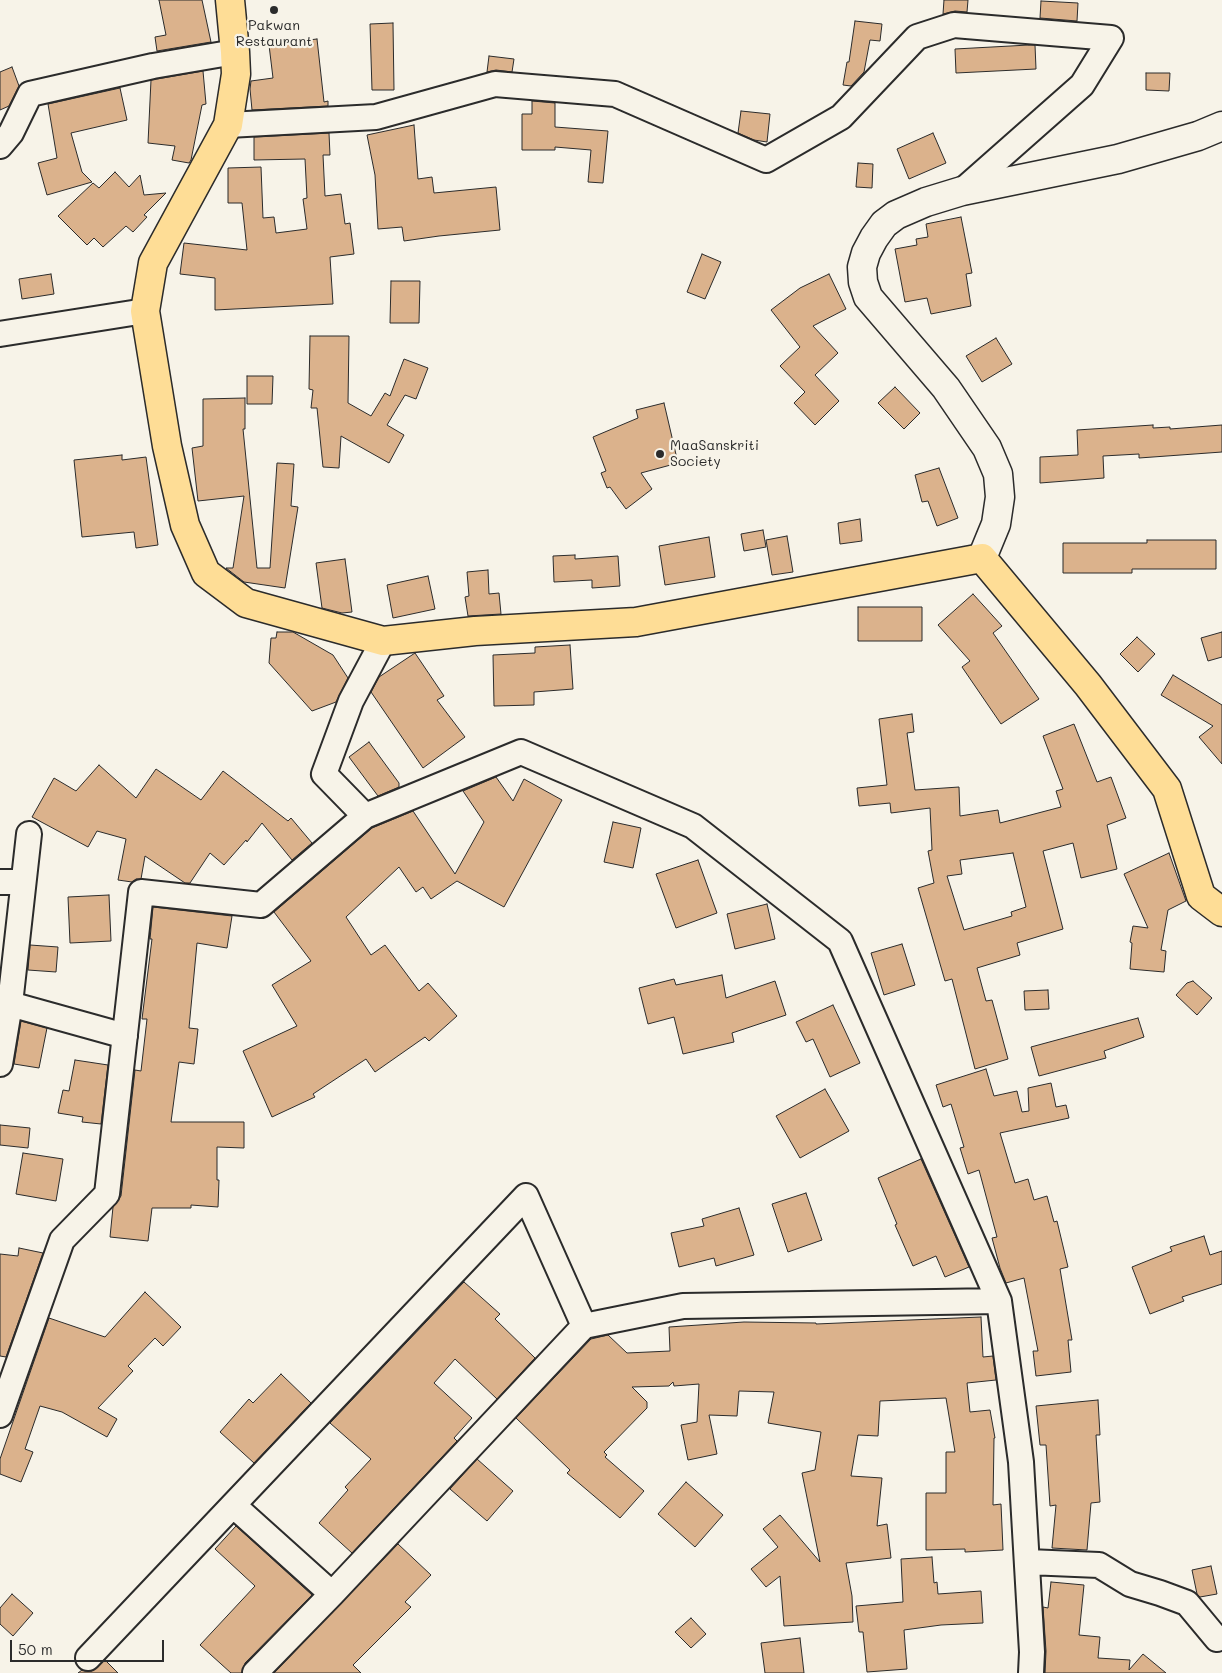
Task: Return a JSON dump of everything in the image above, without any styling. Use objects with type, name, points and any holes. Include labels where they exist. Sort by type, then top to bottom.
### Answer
[{"type":"main road","points":[[230,0],[236,74],[228,125],[153,263],[145,311],[167,446],[186,525],[206,573],[246,603],[384,641],[475,631],[636,622],[982,558]]},
{"type":"main road","points":[[982,558],[996,524],[1000,498],[998,474],[988,448],[946,388],[868,297],[862,267],[866,253],[874,238],[884,224],[896,215],[926,202],[962,191],[1118,159],[1198,136],[1222,126]]},
{"type":"main road","points":[[982,558],[1088,685],[1167,789],[1201,896],[1222,912]]},
{"type":"street","points":[[228,125],[376,118],[495,84],[615,94],[766,160],[840,117],[917,37],[954,25],[1111,38],[1082,86],[962,191]]},
{"type":"street","points":[[0,146],[11,133],[30,94],[153,66],[235,52]]},
{"type":"street","points":[[0,334],[145,311]]},
{"type":"street","points":[[365,816],[324,774],[351,701],[384,641]]},
{"type":"street","points":[[2,1404],[62,1240],[107,1194],[141,892],[261,905],[365,816],[521,752],[693,826],[840,941],[1000,1301],[1021,1462],[1028,1562],[1032,1652],[1031,1673]]},
{"type":"street","points":[[0,1064],[29,834]]},
{"type":"street","points":[[0,882],[23,882]]},
{"type":"street","points":[[6,1012],[125,1036]]},
{"type":"street","points":[[88,1658],[526,1196],[584,1326]]},
{"type":"street","points":[[255,1673],[332,1594],[584,1326],[683,1306],[1000,1301]]},
{"type":"street","points":[[233,1505],[332,1594]]},
{"type":"street","points":[[1028,1562],[1100,1565],[1130,1584],[1187,1603],[1217,1639]]},
{"type":"building","points":[[159,0],[202,0],[211,42],[157,51],[155,37],[166,35]]},
{"type":"building","points":[[944,0],[968,0],[967,12],[955,11],[943,14]]},
{"type":"building","points":[[1041,1],[1078,3],[1077,21],[1040,18]]},
{"type":"building","points":[[855,21],[882,24],[880,41],[870,40],[864,72],[851,86],[843,85],[847,62],[849,62]]},
{"type":"building","points":[[393,23],[394,90],[372,90],[370,24]]},
{"type":"building","points":[[317,39],[324,102],[328,101],[328,106],[252,110],[251,81],[273,78],[269,45]]},
{"type":"building","points":[[1035,45],[1036,69],[956,73],[955,49]]},
{"type":"building","points":[[489,56],[514,59],[512,72],[496,70],[487,72]]},
{"type":"building","points":[[12,67],[19,86],[9,106],[0,110],[0,72]]},
{"type":"building","points":[[203,71],[206,104],[202,105],[191,160],[189,163],[172,160],[175,146],[148,143],[151,80]]},
{"type":"building","points":[[1146,73],[1170,73],[1169,91],[1146,90]]},
{"type":"building","points":[[120,88],[127,120],[71,133],[82,172],[92,182],[47,195],[38,163],[57,158],[48,104]]},
{"type":"building","points":[[532,101],[555,103],[555,127],[608,131],[603,183],[588,182],[591,150],[555,147],[555,150],[522,150],[522,114],[532,114]]},
{"type":"building","points":[[741,111],[770,114],[767,142],[754,140],[738,133]]},
{"type":"building","points":[[414,125],[418,179],[432,177],[434,193],[496,187],[500,230],[404,241],[402,227],[378,229],[375,175],[367,135]]},
{"type":"building","points":[[329,133],[330,155],[323,155],[325,196],[341,194],[345,224],[350,223],[354,254],[330,257],[333,304],[215,310],[215,278],[180,274],[184,243],[247,250],[242,203],[228,203],[228,168],[261,167],[263,218],[274,217],[276,233],[307,229],[303,199],[307,198],[305,159],[254,160],[254,137]]},
{"type":"building","points":[[933,133],[946,163],[909,179],[897,149]]},
{"type":"building","points":[[858,163],[873,164],[872,188],[856,187]]},
{"type":"building","points":[[115,172],[129,187],[140,175],[144,195],[166,193],[144,215],[147,217],[133,232],[126,226],[103,247],[94,238],[87,245],[58,216],[93,183],[99,188]]},
{"type":"building","points":[[961,217],[972,273],[966,274],[971,306],[931,314],[927,298],[905,302],[895,249],[917,245],[916,239],[928,237],[926,224]]},
{"type":"building","points":[[702,254],[721,262],[705,299],[687,292]]},
{"type":"building","points":[[51,274],[54,294],[22,299],[19,279]]},
{"type":"building","points":[[829,274],[846,309],[813,326],[838,353],[815,375],[839,401],[815,425],[794,403],[805,392],[780,366],[800,347],[771,310],[800,288]]},
{"type":"building","points":[[391,281],[420,281],[419,323],[390,323]]},
{"type":"building","points":[[310,336],[349,336],[348,403],[371,416],[385,393],[390,396],[404,359],[428,368],[416,399],[405,395],[387,425],[404,435],[389,463],[341,436],[339,468],[323,467],[317,408],[311,408],[313,390],[309,389]]},
{"type":"building","points":[[996,338],[1012,364],[982,382],[966,356]]},
{"type":"building","points":[[247,376],[273,376],[272,404],[247,404]]},
{"type":"building","points":[[895,387],[920,413],[904,429],[878,403]]},
{"type":"building","points":[[245,398],[245,429],[243,429],[257,568],[270,568],[277,463],[294,464],[291,506],[298,507],[285,588],[244,582],[226,568],[233,568],[244,496],[198,501],[192,448],[203,446],[203,399]]},
{"type":"building","points":[[664,403],[678,463],[641,473],[652,489],[626,509],[610,487],[607,488],[601,473],[606,471],[593,437],[638,418],[636,410]]},
{"type":"building","points":[[1153,425],[1153,428],[1170,427],[1170,429],[1222,425],[1222,452],[1139,458],[1139,454],[1103,456],[1104,478],[1040,483],[1040,457],[1078,455],[1077,430]]},
{"type":"building","points":[[122,455],[122,460],[146,457],[158,545],[136,548],[134,532],[82,537],[74,460]]},
{"type":"building","points":[[939,468],[958,518],[937,526],[928,501],[922,502],[915,475]]},
{"type":"building","points":[[860,519],[862,541],[840,544],[838,523]]},
{"type":"building","points":[[763,530],[766,547],[744,551],[741,534]]},
{"type":"building","points":[[787,536],[793,572],[772,575],[766,540]]},
{"type":"building","points":[[709,537],[715,577],[665,585],[659,546]]},
{"type":"building","points":[[1147,540],[1216,540],[1216,569],[1132,569],[1132,573],[1063,573],[1063,543],[1147,543]]},
{"type":"building","points":[[575,555],[575,559],[618,556],[620,586],[592,588],[592,580],[554,582],[553,556]]},
{"type":"building","points":[[345,559],[352,612],[342,613],[322,608],[316,563]]},
{"type":"building","points":[[488,570],[489,594],[499,593],[501,614],[468,616],[465,597],[469,596],[467,572]]},
{"type":"building","points":[[428,576],[435,609],[393,618],[387,585]]},
{"type":"building","points":[[973,594],[1002,626],[993,633],[1039,699],[1001,724],[962,667],[970,661],[938,625]]},
{"type":"building","points":[[858,607],[922,607],[922,641],[858,641]]},
{"type":"building","points":[[277,632],[293,632],[333,655],[348,678],[336,702],[312,711],[269,663],[271,638],[276,638]]},
{"type":"building","points":[[1222,632],[1222,657],[1208,661],[1201,638]]},
{"type":"building","points":[[1137,637],[1155,654],[1138,672],[1120,654]]},
{"type":"building","points":[[570,645],[573,689],[534,692],[534,705],[494,706],[493,655],[535,653],[535,647]]},
{"type":"building","points":[[415,653],[444,696],[437,700],[465,737],[423,768],[371,692],[379,677]]},
{"type":"building","points":[[1173,675],[1222,705],[1222,764],[1199,737],[1213,726],[1161,695]]},
{"type":"building","points":[[912,714],[914,732],[907,733],[915,790],[959,787],[960,816],[998,810],[1000,823],[1061,807],[1056,791],[1063,789],[1043,736],[1074,724],[1097,782],[1111,777],[1126,818],[1107,825],[1117,869],[1081,878],[1073,843],[1043,851],[1063,929],[1017,943],[1020,955],[977,968],[986,1001],[992,1000],[1008,1059],[975,1069],[952,979],[945,981],[918,888],[934,883],[928,851],[932,850],[930,808],[891,813],[890,803],[859,806],[857,788],[887,785],[879,719]],"holes":[[[1013,853],[1026,907],[1011,912],[1012,916],[964,930],[947,876],[962,874],[960,860]]]},
{"type":"building","points":[[369,742],[399,783],[399,787],[378,796],[349,757]]},
{"type":"building","points":[[99,765],[136,798],[156,769],[201,800],[223,771],[288,821],[291,818],[312,843],[292,860],[262,823],[247,842],[246,840],[224,865],[210,853],[190,883],[185,883],[145,856],[141,879],[136,879],[132,882],[118,880],[126,839],[97,831],[88,847],[32,817],[54,778],[76,791]]},
{"type":"building","points":[[496,777],[513,801],[524,779],[562,800],[504,907],[457,881],[431,899],[423,887],[416,892],[399,867],[346,917],[371,955],[385,945],[419,991],[428,983],[457,1016],[429,1041],[425,1037],[375,1072],[366,1059],[313,1094],[315,1097],[272,1117],[243,1051],[297,1026],[272,985],[311,961],[274,912],[372,828],[413,811],[455,874],[484,822],[463,791]]},
{"type":"building","points":[[613,822],[641,828],[633,868],[604,862]]},
{"type":"building","points":[[1169,853],[1186,901],[1168,910],[1161,950],[1166,951],[1164,972],[1130,969],[1132,943],[1130,942],[1133,926],[1148,928],[1124,874]]},
{"type":"building","points":[[698,860],[717,913],[676,928],[656,874]]},
{"type":"building","points":[[109,895],[111,941],[70,943],[68,897]]},
{"type":"building","points":[[767,904],[775,939],[735,949],[727,914]]},
{"type":"building","points":[[153,907],[232,916],[227,948],[197,943],[189,1028],[198,1029],[194,1064],[179,1062],[171,1122],[244,1122],[244,1148],[217,1147],[218,1207],[191,1205],[191,1208],[152,1208],[148,1241],[110,1237],[113,1207],[121,1196],[135,1070],[141,1071],[147,1019],[142,1019],[152,939],[150,939]]},
{"type":"building","points":[[902,944],[915,985],[884,995],[871,953]]},
{"type":"building","points":[[30,945],[58,947],[56,972],[28,970]]},
{"type":"building","points":[[722,975],[726,998],[775,981],[786,1015],[732,1033],[734,1042],[683,1054],[674,1017],[648,1024],[639,988],[674,979],[676,985]]},
{"type":"building","points":[[1193,981],[1212,998],[1197,1015],[1176,995],[1187,983]]},
{"type":"building","points":[[1048,990],[1049,1009],[1025,1010],[1024,991]]},
{"type":"building","points":[[833,1005],[860,1063],[830,1077],[813,1039],[806,1042],[796,1022]]},
{"type":"building","points":[[1138,1018],[1144,1037],[1104,1051],[1106,1058],[1039,1076],[1031,1047]]},
{"type":"building","points":[[21,1021],[47,1028],[39,1068],[14,1064]]},
{"type":"building","points":[[75,1060],[108,1065],[101,1124],[82,1122],[83,1117],[58,1113],[63,1090],[69,1091]]},
{"type":"building","points":[[986,1069],[994,1096],[1017,1091],[1022,1112],[1029,1111],[1028,1088],[1051,1083],[1056,1107],[1066,1105],[1069,1118],[1000,1133],[1015,1183],[1028,1179],[1034,1200],[1047,1196],[1054,1222],[1057,1221],[1068,1267],[1060,1269],[1072,1340],[1068,1340],[1071,1372],[1036,1376],[1033,1351],[1038,1351],[1024,1278],[1006,1283],[992,1238],[997,1237],[979,1170],[968,1174],[960,1148],[964,1147],[951,1104],[943,1107],[936,1085]]},
{"type":"building","points":[[825,1089],[849,1131],[800,1158],[776,1116]]},
{"type":"building","points":[[0,1125],[30,1128],[28,1148],[0,1145]]},
{"type":"building","points":[[23,1153],[63,1159],[56,1201],[16,1194]]},
{"type":"building","points":[[921,1159],[969,1267],[945,1277],[936,1256],[913,1266],[895,1225],[897,1224],[878,1178]]},
{"type":"building","points":[[806,1193],[822,1240],[788,1252],[772,1204]]},
{"type":"building","points":[[739,1208],[754,1255],[716,1266],[714,1258],[679,1267],[671,1233],[704,1226],[702,1219]]},
{"type":"building","points":[[1204,1236],[1210,1255],[1222,1251],[1222,1284],[1182,1297],[1184,1301],[1150,1314],[1132,1267],[1172,1251],[1170,1247]]},
{"type":"building","points":[[19,1248],[43,1253],[6,1357],[0,1356],[0,1254],[18,1256]]},
{"type":"building","points":[[464,1282],[500,1314],[495,1319],[535,1358],[497,1399],[455,1359],[434,1383],[472,1418],[454,1438],[457,1441],[352,1553],[319,1523],[348,1490],[345,1487],[371,1459],[330,1423]]},
{"type":"building","points":[[145,1292],[181,1327],[163,1346],[155,1338],[128,1366],[133,1371],[98,1408],[117,1419],[107,1437],[62,1412],[40,1406],[25,1449],[33,1452],[21,1482],[0,1474],[0,1459],[49,1318],[105,1337]]},
{"type":"building","points":[[981,1317],[983,1357],[993,1356],[996,1380],[967,1383],[970,1412],[990,1410],[995,1438],[993,1505],[1001,1504],[1003,1550],[965,1552],[965,1549],[926,1550],[926,1493],[946,1493],[946,1452],[955,1452],[946,1398],[880,1401],[878,1436],[858,1435],[851,1476],[882,1478],[877,1526],[887,1524],[891,1558],[846,1563],[852,1596],[853,1622],[784,1626],[780,1576],[766,1587],[751,1569],[778,1547],[763,1529],[780,1515],[820,1562],[802,1473],[815,1470],[821,1432],[768,1423],[774,1392],[739,1391],[737,1416],[709,1415],[717,1454],[688,1460],[681,1425],[697,1422],[699,1384],[674,1386],[673,1382],[669,1386],[632,1387],[647,1402],[647,1408],[604,1452],[607,1455],[605,1457],[644,1491],[620,1518],[567,1473],[570,1470],[516,1418],[591,1339],[608,1335],[627,1353],[670,1351],[669,1327],[744,1322],[816,1324]]},
{"type":"building","points":[[281,1374],[311,1403],[254,1463],[220,1432],[249,1399],[253,1403]]},
{"type":"building","points":[[1098,1400],[1100,1435],[1096,1435],[1100,1502],[1091,1503],[1087,1550],[1052,1548],[1056,1505],[1050,1506],[1046,1445],[1040,1445],[1036,1406]]},
{"type":"building","points":[[477,1459],[513,1491],[487,1521],[450,1489]]},
{"type":"building","points":[[686,1482],[723,1515],[695,1547],[658,1514]]},
{"type":"building","points":[[236,1526],[312,1595],[245,1663],[242,1673],[231,1673],[200,1645],[255,1586],[215,1549]]},
{"type":"building","points":[[398,1544],[431,1575],[405,1602],[411,1607],[353,1665],[361,1673],[274,1673]]},
{"type":"building","points":[[932,1557],[934,1583],[937,1582],[938,1594],[981,1591],[983,1623],[941,1625],[904,1630],[907,1669],[867,1672],[863,1632],[859,1632],[856,1606],[903,1602],[901,1559]]},
{"type":"building","points":[[1211,1566],[1217,1594],[1200,1597],[1197,1594],[1192,1570]]},
{"type":"building","points":[[1051,1582],[1084,1585],[1079,1635],[1100,1637],[1098,1658],[1130,1660],[1129,1670],[1143,1654],[1166,1673],[1045,1673],[1046,1651],[1043,1607],[1048,1608]]},
{"type":"building","points":[[12,1594],[33,1613],[13,1636],[0,1624],[0,1608]]},
{"type":"building","points":[[691,1618],[706,1634],[691,1648],[675,1632]]},
{"type":"building","points":[[800,1638],[804,1673],[765,1673],[761,1643]]},
{"type":"building","points":[[105,1660],[118,1673],[78,1673],[82,1670],[92,1671]]},
{"type":"place","name":"Pakwan Restaurant","points":[[274,10]]},
{"type":"place","name":"MaaSanskriti Society","points":[[660,454]]}]
